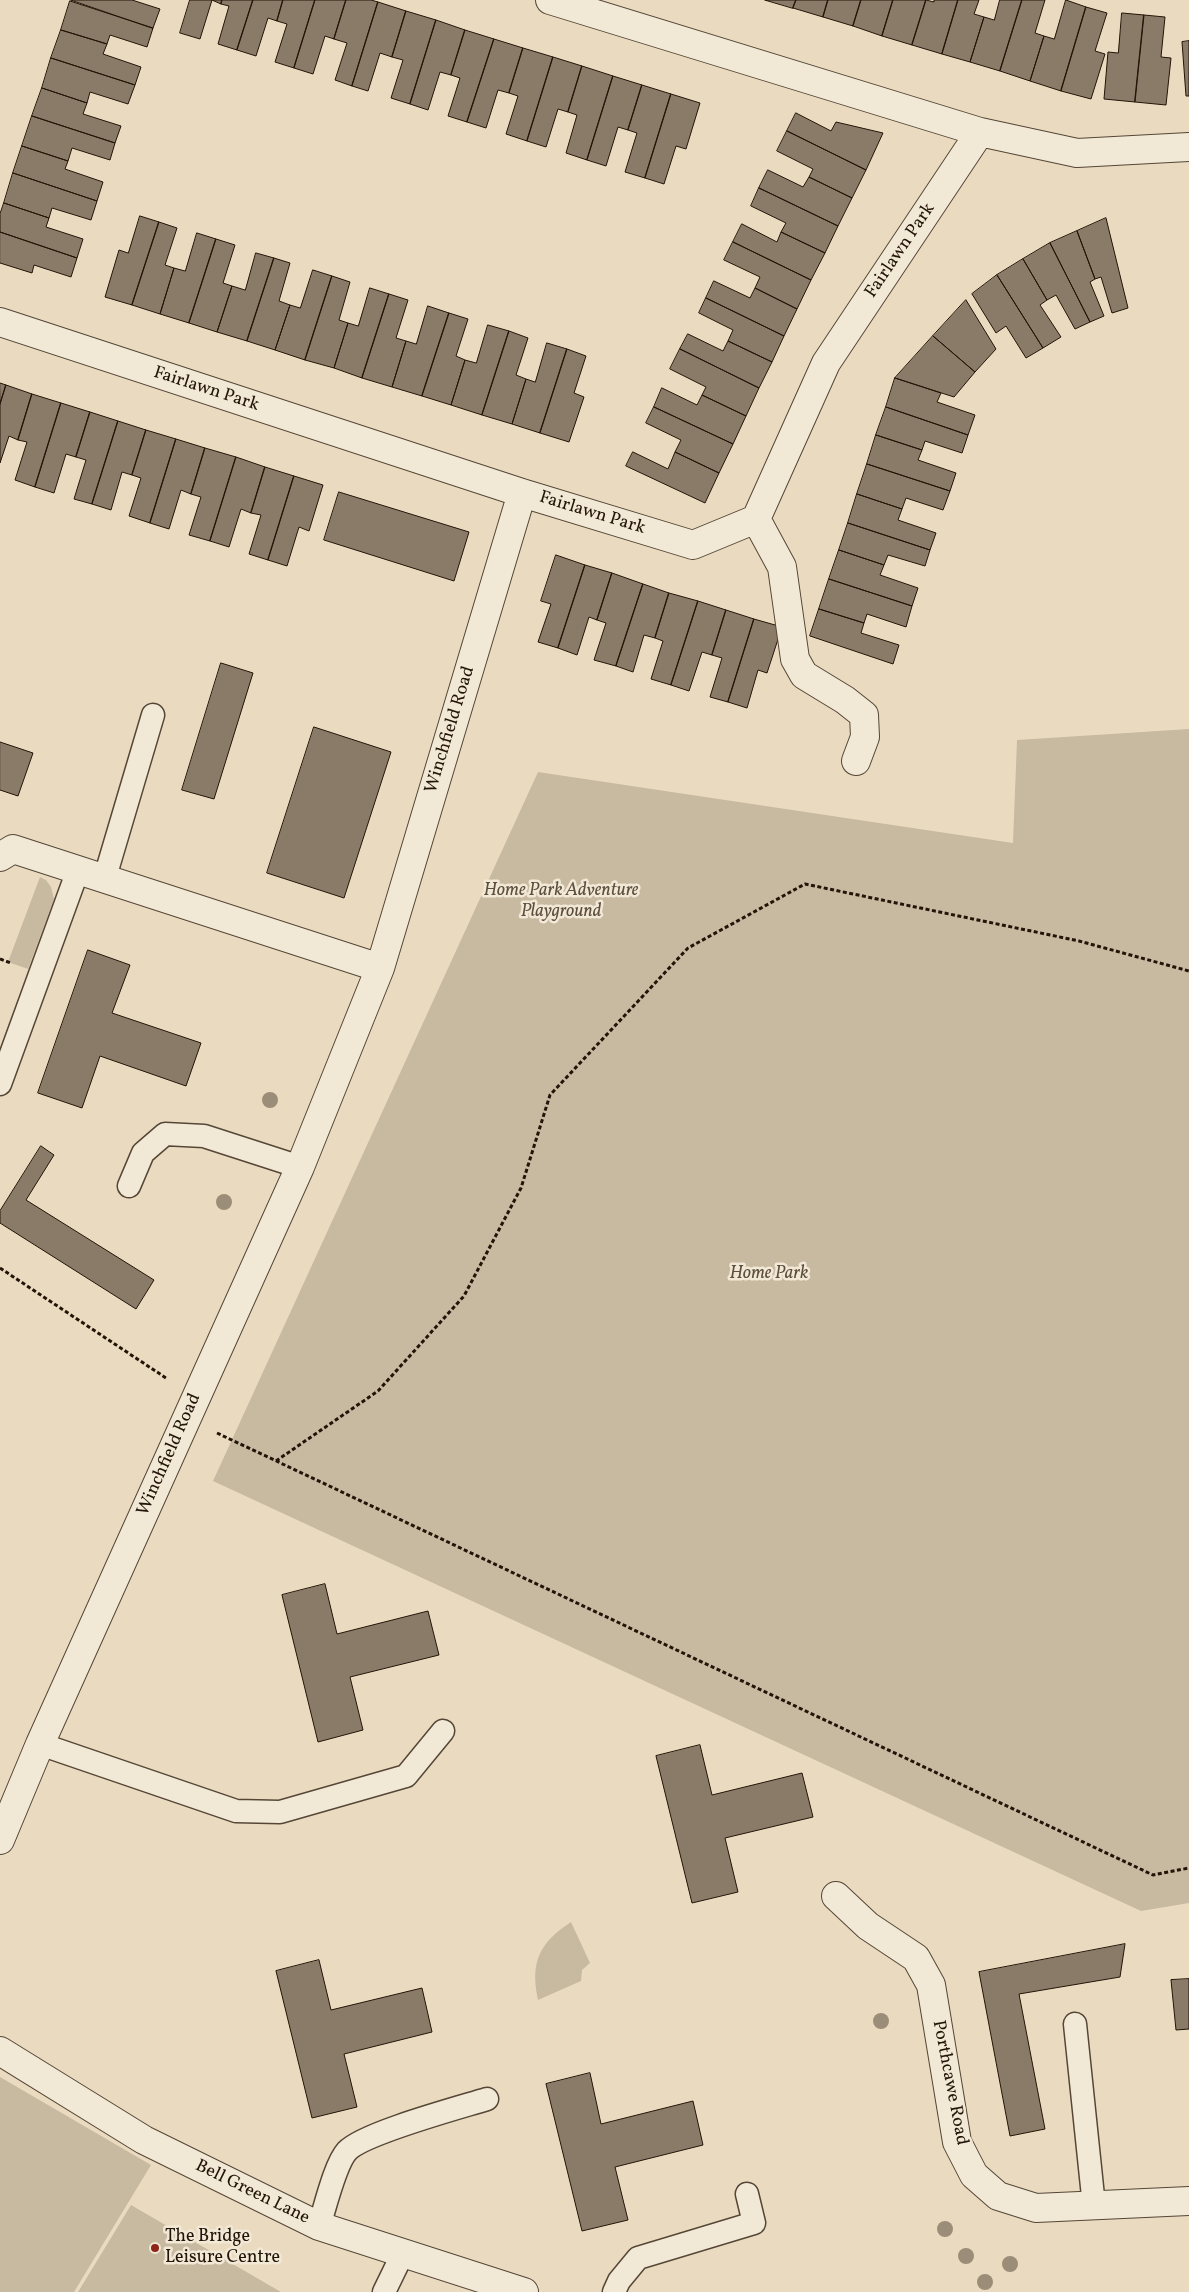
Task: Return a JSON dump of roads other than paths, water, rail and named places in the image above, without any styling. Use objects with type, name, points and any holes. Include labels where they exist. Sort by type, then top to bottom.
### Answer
[{"type":"street","points":[[550,0],[980,132],[1078,153],[1189,148]]},
{"type":"street","name":"Fairlawn Park","points":[[0,322],[522,493],[693,545],[756,519],[826,363],[980,132]]},
{"type":"street","name":"Winchfield Road","points":[[0,1840],[40,1744],[300,1167],[380,968],[522,493]]},
{"type":"street","points":[[756,519],[782,567],[795,659],[804,675],[845,700],[864,715],[865,737],[856,761]]},
{"type":"street","points":[[0,857],[13,849],[105,877],[380,968]]},
{"type":"street","name":"Porthcawe Road","points":[[836,1896],[868,1926],[916,1958],[930,1985],[957,2142],[974,2175],[998,2196],[1036,2208],[1189,2201]]},
{"type":"street","name":"Bell Green Lane","points":[[0,2051],[144,2140],[319,2226],[524,2292]]},
{"type":"lane","points":[[105,877],[153,715]]},
{"type":"lane","points":[[0,1084],[78,870]]},
{"type":"lane","points":[[129,1186],[143,1154],[164,1134],[204,1136],[300,1167]]},
{"type":"lane","points":[[40,1744],[236,1812],[280,1812],[406,1776],[443,1731]]},
{"type":"lane","points":[[1075,2024],[1094,2206]]},
{"type":"lane","points":[[319,2226],[335,2178],[347,2152],[364,2139],[487,2099]]},
{"type":"lane","points":[[614,2292],[619,2280],[638,2258],[754,2223],[747,2194]]},
{"type":"lane","points":[[384,2292],[402,2253]]},
{"type":"place","name":"The Bridge Leisure Centre","points":[[155,2248]]},
{"type":"park label","name":"Home Park Adventure Playground","points":[[561,902]]},
{"type":"park label","name":"Home Park","points":[[769,1275]]}]
